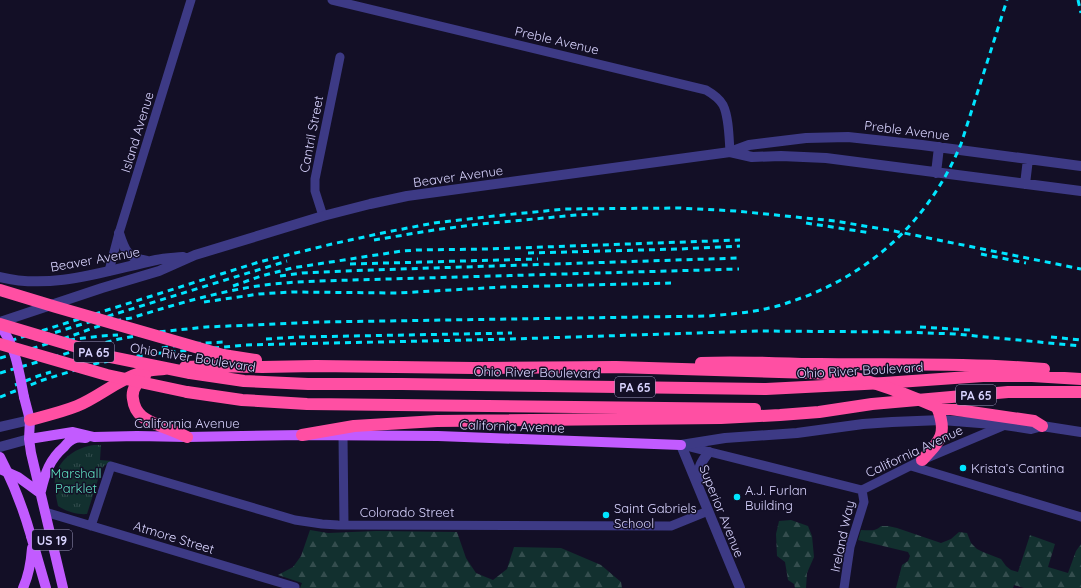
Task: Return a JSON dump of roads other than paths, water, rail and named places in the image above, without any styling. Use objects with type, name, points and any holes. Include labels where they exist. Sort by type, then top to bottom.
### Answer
[{"type":"highway","points":[[0,290],[223,355],[245,359],[292,362],[316,366]]},
{"type":"highway","name":"Ohio River Boulevard","points":[[0,324],[111,357],[190,373],[244,381],[308,384],[766,389],[982,376],[1081,377]]},
{"type":"highway","name":"PA 65","points":[[0,344],[81,368],[133,381],[187,392],[242,400],[273,402],[328,404],[763,409],[872,404],[1008,392],[1081,392]]},
{"type":"highway","points":[[0,350],[81,368]]},
{"type":"highway","points":[[616,367],[721,362],[964,365],[1008,366],[1051,370],[1081,377]]},
{"type":"highway","points":[[30,420],[77,406],[139,373],[184,367],[616,367],[842,375],[866,380],[895,390],[941,412],[1034,420],[1042,426]]},
{"type":"highway","points":[[155,370],[138,381],[132,397],[135,408],[138,414],[146,420],[187,437]]},
{"type":"highway","points":[[302,435],[354,426],[437,421],[653,420],[721,418],[819,412],[872,404]]},
{"type":"highway","points":[[922,460],[941,437],[943,429],[941,412]]},
{"type":"main road","name":"US 19","points":[[0,324],[11,344],[30,420],[29,438],[31,453],[63,588]]},
{"type":"main road","name":"California Avenue","points":[[29,438],[73,432],[94,437],[302,435],[438,436],[681,445]]},
{"type":"main road","points":[[0,469],[18,477],[40,493],[46,470],[57,453],[68,442],[76,438],[94,437]]},
{"type":"main road","name":"US 19","points":[[0,457],[21,502],[46,588]]},
{"type":"main road","points":[[23,588],[31,562],[31,536]]},
{"type":"street","name":"Island Avenue","points":[[110,271],[119,233],[191,0]]},
{"type":"street","name":"Preble Avenue","points":[[332,0],[706,90],[713,94],[722,104],[727,118],[730,152],[749,145],[806,138],[848,137],[939,147],[1081,166]]},
{"type":"street","name":"Cantril Street","points":[[323,216],[315,191],[315,178],[340,57]]},
{"type":"street","points":[[936,173],[939,147]]},
{"type":"street","points":[[730,152],[752,157],[781,156],[826,158],[1081,191]]},
{"type":"street","name":"Beaver Avenue","points":[[0,324],[106,287],[159,271],[195,255],[323,216],[370,204],[407,196],[730,152]]},
{"type":"street","points":[[1025,184],[1028,159]]},
{"type":"street","points":[[119,233],[128,253],[149,262]]},
{"type":"street","name":"Beaver Avenue","points":[[0,277],[19,280],[50,281],[110,271],[149,262],[195,255]]},
{"type":"street","points":[[106,287],[110,271]]},
{"type":"street","points":[[681,445],[725,438],[797,433],[863,424],[892,422],[941,412],[1031,429],[1042,426],[1081,432]]},
{"type":"street","points":[[0,427],[30,420]]},
{"type":"street","name":"California Avenue","points":[[681,445],[862,490],[922,460],[1005,425]]},
{"type":"street","points":[[343,436],[344,525]]},
{"type":"street","name":"California Avenue","points":[[0,447],[29,438]]},
{"type":"street","name":"Superior Avenue","points":[[681,445],[740,588]]},
{"type":"street","points":[[698,487],[698,471],[703,459],[709,452]]},
{"type":"street","name":"Colorado Street","points":[[91,526],[111,466],[295,520],[322,524],[671,526],[708,511]]},
{"type":"street","points":[[910,466],[1081,517]]},
{"type":"street","name":"Ireland Way","points":[[844,588],[850,547],[864,502],[862,490]]},
{"type":"street","name":"Atmore Street","points":[[45,512],[295,587]]},
{"type":"railway","points":[[0,373],[119,339],[158,332],[206,327],[318,322],[708,316],[761,310],[804,297],[855,271],[878,255],[899,237],[917,217],[934,194],[949,170],[961,144],[1007,0]]},
{"type":"railway","points":[[1078,0],[1081,13]]},
{"type":"railway","points":[[0,344],[259,262],[332,244],[434,223],[565,209],[679,208],[736,211],[835,221],[894,231],[1081,269]]},
{"type":"railway","points":[[374,240],[480,224],[600,214]]},
{"type":"railway","points":[[806,223],[871,233]]},
{"type":"railway","points":[[233,286],[261,276],[292,268],[402,251],[740,240]]},
{"type":"railway","points":[[528,253],[740,246]]},
{"type":"railway","points":[[981,254],[1026,263]]},
{"type":"railway","points":[[280,276],[302,273],[371,270],[739,258]]},
{"type":"railway","points":[[350,264],[538,259]]},
{"type":"railway","points":[[34,339],[287,261]]},
{"type":"railway","points":[[0,358],[109,323],[185,302],[249,287],[318,281],[739,269]]},
{"type":"railway","points":[[204,302],[259,294],[292,292],[397,293],[503,287],[671,283]]},
{"type":"railway","points":[[920,327],[970,330]]},
{"type":"railway","points":[[0,397],[43,380],[98,363],[150,354],[246,345],[511,339],[758,331],[955,334],[1081,346]]},
{"type":"railway","points":[[266,339],[512,333]]},
{"type":"railway","points":[[69,340],[118,335]]},
{"type":"railway","points":[[1051,337],[1081,340]]},
{"type":"railway","points":[[162,348],[185,344],[224,342]]},
{"type":"railway","points":[[15,385],[51,372]]},
{"type":"place","name":"Krista’s Cantina","points":[[963,468]]},
{"type":"place","name":"A.J. Furlan Building","points":[[737,497]]},
{"type":"place","name":"Saint Gabriels School","points":[[606,515]]},
{"type":"park label","name":"Marshall Parklet","points":[[76,480]]}]
